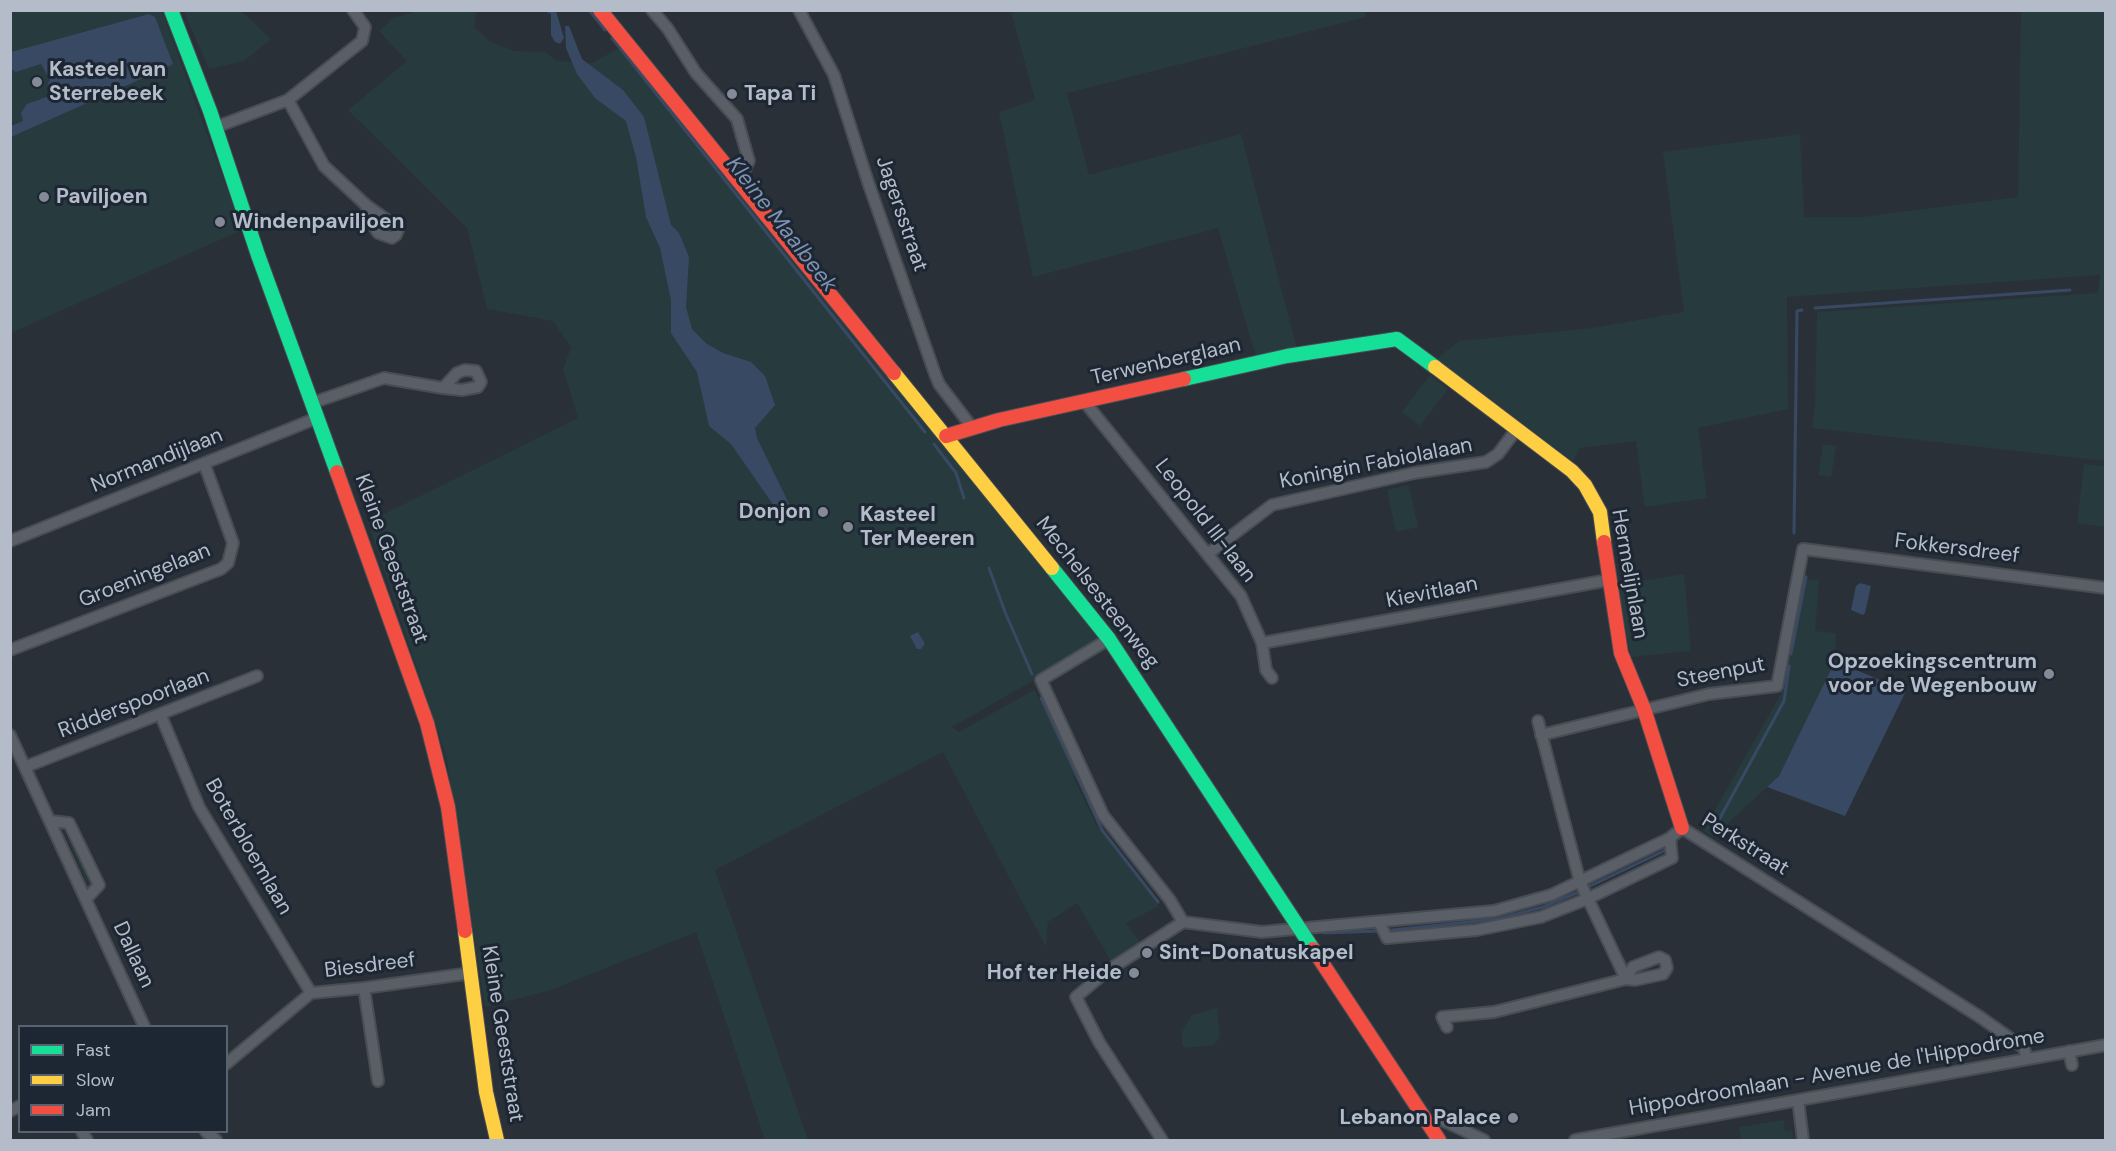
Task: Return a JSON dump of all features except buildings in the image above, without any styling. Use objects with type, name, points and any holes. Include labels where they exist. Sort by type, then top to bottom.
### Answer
[{"type":"street","name":"Kleine Geeststraat","points":[[171,10],[216,127],[258,255],[427,723],[448,807],[486,1092],[497,1140]]},
{"type":"street","points":[[216,127],[288,100],[362,40],[366,33],[353,10]]},
{"type":"street","name":"Mechelsesteenweg","points":[[600,10],[678,103],[1109,639],[1439,1140]]},
{"type":"street","name":"Mechelsesteenweg","points":[[610,10],[643,52],[678,103]]},
{"type":"street","points":[[652,10],[669,29],[696,73],[737,119],[749,162],[740,181]]},
{"type":"street","name":"Jagersstraat","points":[[799,10],[834,75],[868,182],[939,384],[971,426]]},
{"type":"street","points":[[288,100],[324,166],[366,205]]},
{"type":"street","name":"Terwenberglaan","points":[[946,436],[971,426],[1287,356],[1397,339]]},
{"type":"street","name":"Hermelijnlaan","points":[[1397,339],[1572,471],[1585,485],[1600,512],[1622,653],[1644,709],[1682,828]]},
{"type":"street","points":[[312,403],[384,378],[443,388]]},
{"type":"street","name":"Leopold III-laan","points":[[1084,401],[1209,553],[1241,596],[1262,643],[1266,670],[1272,678]]},
{"type":"street","name":"Normandijlaan","points":[[10,541],[317,418]]},
{"type":"street","name":"Koningin Fabiolalaan","points":[[1209,553],[1272,505],[1402,476],[1486,462],[1498,454],[1516,430]]},
{"type":"street","name":"Groeningelaan","points":[[10,650],[221,569],[228,563],[233,543],[204,463]]},
{"type":"street","name":"Fokkersdreef","points":[[1803,549],[2106,588]]},
{"type":"street","name":"Steenput","points":[[1541,735],[1709,694],[1777,686],[1803,549]]},
{"type":"street","name":"Kievitlaan","points":[[1262,643],[1609,580]]},
{"type":"street","points":[[1109,639],[1041,680],[1103,815],[1177,909],[1183,922],[1107,971],[1076,997],[1099,1042],[1162,1140]]},
{"type":"street","name":"Ridderspoorlaan","points":[[25,767],[161,716],[257,676]]},
{"type":"street","name":"Boterbloemlaan","points":[[161,716],[199,807],[311,993]]},
{"type":"street","points":[[1447,1027],[1442,1017],[1494,1012],[1626,979],[1580,882],[1538,722]]},
{"type":"street","name":"Dallaan","points":[[10,735],[144,1025]]},
{"type":"street","points":[[50,821],[69,823],[99,885],[86,899]]},
{"type":"street","name":"Perkstraat","points":[[1183,922],[1256,931],[1494,911],[1551,895],[1670,838],[1682,828],[1980,1017],[2024,1048],[2027,1059]]},
{"type":"street","points":[[1379,922],[1387,938],[1504,926],[1541,917],[1587,899],[1672,858],[1670,838]]},
{"type":"street","name":"Biesdreef","points":[[228,1062],[311,993],[471,973]]},
{"type":"street","points":[[364,988],[378,1081]]},
{"type":"street","name":"Hippodroomlaan - Avenue de l'Hippodrome","points":[[1575,1140],[2106,1045]]},
{"type":"street","points":[[2069,1051],[2072,1065]]},
{"type":"street","points":[[1798,1100],[1803,1140]]},
{"type":"street","points":[[1419,1110],[1427,1129],[1425,1140]]},
{"type":"street","points":[[1444,1121],[1484,1140]]},
{"type":"green space","points":[[187,10],[241,11],[271,39],[244,61],[209,69],[184,12]]},
{"type":"green space","points":[[10,11],[162,11],[242,230],[11,333]]},
{"type":"green space","points":[[419,11],[476,11],[474,27],[491,42],[514,51],[545,52],[557,61],[592,63],[623,46],[875,354],[1101,642],[952,727],[959,732],[1034,690],[1063,742],[1082,786],[1072,774],[1096,824],[1159,906],[1126,923],[1141,944],[1112,963],[1077,903],[1048,922],[1046,947],[943,752],[715,870],[808,1140],[765,1140],[696,932],[548,991],[485,1007],[446,755],[368,522],[578,418],[563,369],[571,347],[553,321],[487,309],[467,228],[348,110],[407,61],[379,31],[393,18]]},
{"type":"green space","points":[[1011,11],[1364,11],[1366,17],[1067,93],[1089,175],[1241,134],[1297,349],[1257,360],[1218,228],[1033,277],[999,112],[1035,100]]},
{"type":"green space","points":[[2021,11],[2105,11],[2105,461],[1812,428],[1815,406],[1817,312],[2098,293],[2100,275],[1787,297],[1788,409],[1698,428],[1707,498],[1645,507],[1636,441],[1580,448],[1573,461],[1436,359],[1459,341],[1592,328],[1684,312],[1663,152],[1800,134],[1804,217],[1862,217],[2018,197]]},
{"type":"green space","points":[[1430,375],[1448,389],[1420,426],[1402,412]]},
{"type":"green space","points":[[1823,444],[1836,446],[1831,477],[1818,475]]},
{"type":"green space","points":[[2084,464],[2105,466],[2105,527],[2077,523]]},
{"type":"green space","points":[[1409,485],[1418,527],[1396,532],[1387,490]]},
{"type":"green space","points":[[1684,574],[1691,651],[1631,657],[1617,585]]},
{"type":"green space","points":[[1801,579],[1819,580],[1815,631],[1836,633],[1835,661],[1779,776],[1713,837],[1703,831],[1781,694]]},
{"type":"green space","points":[[62,827],[93,885],[89,886]]},
{"type":"green space","points":[[1217,1008],[1220,1037],[1213,1045],[1185,1048],[1182,1045],[1182,1032],[1192,1015]]},
{"type":"green space","points":[[1784,1120],[1785,1131],[1792,1130],[1794,1140],[1741,1140],[1739,1127]]},
{"type":"water","points":[[545,11],[556,11],[564,38],[560,44],[555,42],[551,35],[551,14]]},
{"type":"water","points":[[149,14],[155,17],[173,64],[11,137],[11,126],[23,121],[21,113],[27,104],[52,95],[48,83],[50,80],[41,64],[16,72],[11,69],[11,52]]},
{"type":"water","points":[[565,26],[569,26],[582,59],[623,90],[644,117],[671,225],[679,233],[689,257],[686,307],[692,329],[707,344],[723,353],[751,362],[765,376],[775,405],[755,428],[757,438],[795,516],[781,516],[731,444],[709,426],[697,372],[671,333],[671,300],[660,248],[646,217],[636,157],[626,121],[595,98],[577,74],[566,48]]},
{"type":"water","points":[[1860,583],[1871,586],[1863,615],[1851,610],[1856,586]]},
{"type":"water","points":[[918,632],[925,644],[921,649],[917,649],[910,636]]},
{"type":"water","points":[[1835,661],[1906,691],[1845,816],[1767,787],[1779,776]]},
{"type":"waterway","name":"Kleine Maalbeek","points":[[589,10],[605,30]]},
{"type":"waterway","name":"Kleine Maalbeek","points":[[612,38],[925,432]]},
{"type":"waterway","points":[[1815,308],[2070,290]]},
{"type":"waterway","points":[[1794,533],[1797,311],[1802,310]]},
{"type":"waterway","name":"Kleine Maalbeek","points":[[934,444],[956,473],[964,498]]},
{"type":"waterway","points":[[989,568],[1032,674]]},
{"type":"waterway","points":[[1791,654],[1806,577]]},
{"type":"waterway","points":[[1714,829],[1784,701],[1789,666]]},
{"type":"waterway","points":[[1041,698],[1102,830],[1158,902]]},
{"type":"waterway","points":[[1590,886],[1668,849]]},
{"type":"waterway","points":[[1392,930],[1497,919],[1543,907],[1579,892]]},
{"type":"waterway","points":[[1324,933],[1378,931]]},
{"type":"traffic: fast","points":[[171,10],[210,111],[258,255],[337,472]]},
{"type":"traffic: fast","points":[[1184,379],[1287,356],[1397,339],[1435,367]]},
{"type":"traffic: fast","points":[[1052,568],[1109,639],[1313,949]]},
{"type":"traffic: slow","points":[[1435,367],[1572,471],[1585,485],[1600,512],[1604,542]]},
{"type":"traffic: slow","points":[[894,373],[1052,568]]},
{"type":"traffic: slow","points":[[465,931],[486,1092],[497,1140]]},
{"type":"traffic: jam","points":[[600,10],[894,373]]},
{"type":"traffic: jam","points":[[946,436],[999,420],[1184,379]]},
{"type":"traffic: jam","points":[[337,472],[427,723],[448,807],[465,931]]},
{"type":"traffic: jam","points":[[1604,542],[1621,653],[1644,709],[1682,828]]},
{"type":"traffic: jam","points":[[1313,949],[1439,1140]]},
{"type":"place","name":"Kasteel van Sterrebeek","points":[[37,82]]},
{"type":"place","name":"Tapa Ti","points":[[732,94]]},
{"type":"place","name":"Paviljoen","points":[[44,197]]},
{"type":"place","name":"Windenpaviljoen","points":[[220,222]]},
{"type":"place","name":"Donjon","points":[[823,512]]},
{"type":"place","name":"Kasteel Ter Meeren","points":[[848,527]]},
{"type":"place","name":"Opzoekingscentrum voor de Wegenbouw","points":[[2049,674]]},
{"type":"place","name":"Sint-Donatuskapel","points":[[1147,953]]},
{"type":"place","name":"Hof ter Heide","points":[[1134,973]]},
{"type":"place","name":"Lebanon Palace","points":[[1513,1118]]}]
